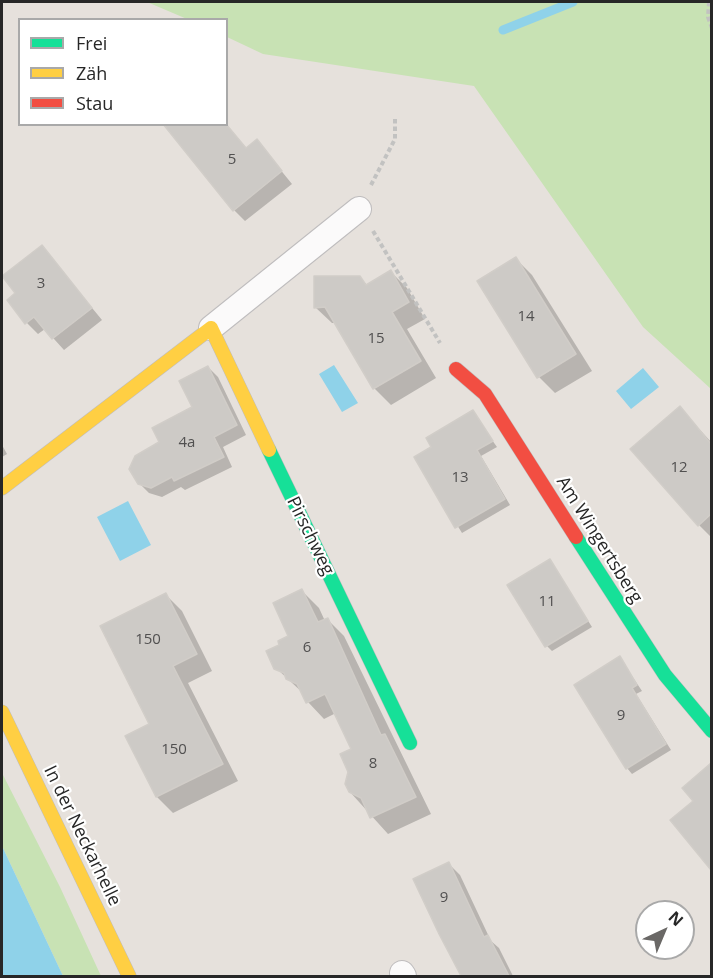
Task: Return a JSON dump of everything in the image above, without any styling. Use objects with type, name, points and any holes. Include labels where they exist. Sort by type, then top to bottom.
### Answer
[{"type":"street","points":[[2,488],[211,328],[360,209]]},
{"type":"street","name":"Pirschweg","points":[[211,328],[410,743]]},
{"type":"street","name":"Am Wingertsberg","points":[[456,369],[485,394],[640,640],[665,675],[711,731]]},
{"type":"street","name":"In der Neckarhelle","points":[[2,712],[129,976]]},
{"type":"path","points":[[709,2],[708,17],[711,28]]},
{"type":"path","points":[[360,209],[395,139],[395,118]]},
{"type":"path","points":[[372,230],[456,369]]},
{"type":"green space","points":[[147,2],[711,2],[711,389],[643,327],[474,86],[263,54],[228,37],[228,18],[185,18]]},
{"type":"green space","points":[[2,773],[60,887],[101,976],[63,976],[2,846]]},
{"type":"water","points":[[334,365],[358,403],[342,412],[319,374]]},
{"type":"water","points":[[643,368],[659,387],[631,409],[616,391]]},
{"type":"water","points":[[128,501],[151,545],[120,561],[97,517]]},
{"type":"water","points":[[2,846],[63,976],[2,976]]},
{"type":"building","points":[[165,126],[228,126],[246,148],[257,139],[282,171],[233,211]]},
{"type":"building","points":[[42,245],[92,308],[52,339],[34,317],[25,324],[7,300],[15,293],[2,276]]},
{"type":"building","points":[[516,257],[576,354],[537,378],[477,281]]},
{"type":"building","points":[[391,270],[409,302],[392,312],[421,361],[373,389],[325,307],[314,308],[314,276],[360,276],[366,285]]},
{"type":"building","points":[[208,366],[237,425],[214,437],[224,457],[174,481],[172,477],[151,488],[138,484],[129,469],[135,456],[159,442],[152,428],[192,407],[179,381]]},
{"type":"building","points":[[680,406],[711,444],[711,514],[698,526],[630,449]]},
{"type":"building","points":[[473,410],[493,441],[477,450],[505,499],[455,528],[414,457],[431,447],[426,438]]},
{"type":"building","points":[[550,559],[588,621],[545,647],[507,585]]},
{"type":"building","points":[[302,589],[318,622],[328,618],[381,735],[385,734],[416,797],[370,818],[361,798],[349,792],[345,784],[348,772],[340,754],[351,749],[325,694],[306,703],[297,684],[286,679],[284,673],[274,669],[266,651],[279,645],[278,641],[288,636],[273,603]]},
{"type":"building","points":[[166,593],[197,654],[173,666],[223,764],[156,797],[125,736],[149,724],[100,626]]},
{"type":"building","points":[[620,656],[637,685],[632,688],[666,744],[626,769],[574,685]]},
{"type":"building","points":[[711,763],[711,870],[670,820],[693,801],[682,788]]},
{"type":"building","points":[[449,862],[484,937],[488,935],[509,976],[461,976],[413,879]]},
{"type":"waterway","points":[[503,30],[573,2]]},
{"type":"traffic: fast","points":[[269,450],[410,743]]},
{"type":"traffic: fast","points":[[576,537],[665,675],[712,731]]},
{"type":"traffic: slow","points":[[2,488],[211,328],[269,450]]},
{"type":"traffic: slow","points":[[2,712],[129,976]]},
{"type":"traffic: jam","points":[[456,369],[485,394],[576,537]]}]
